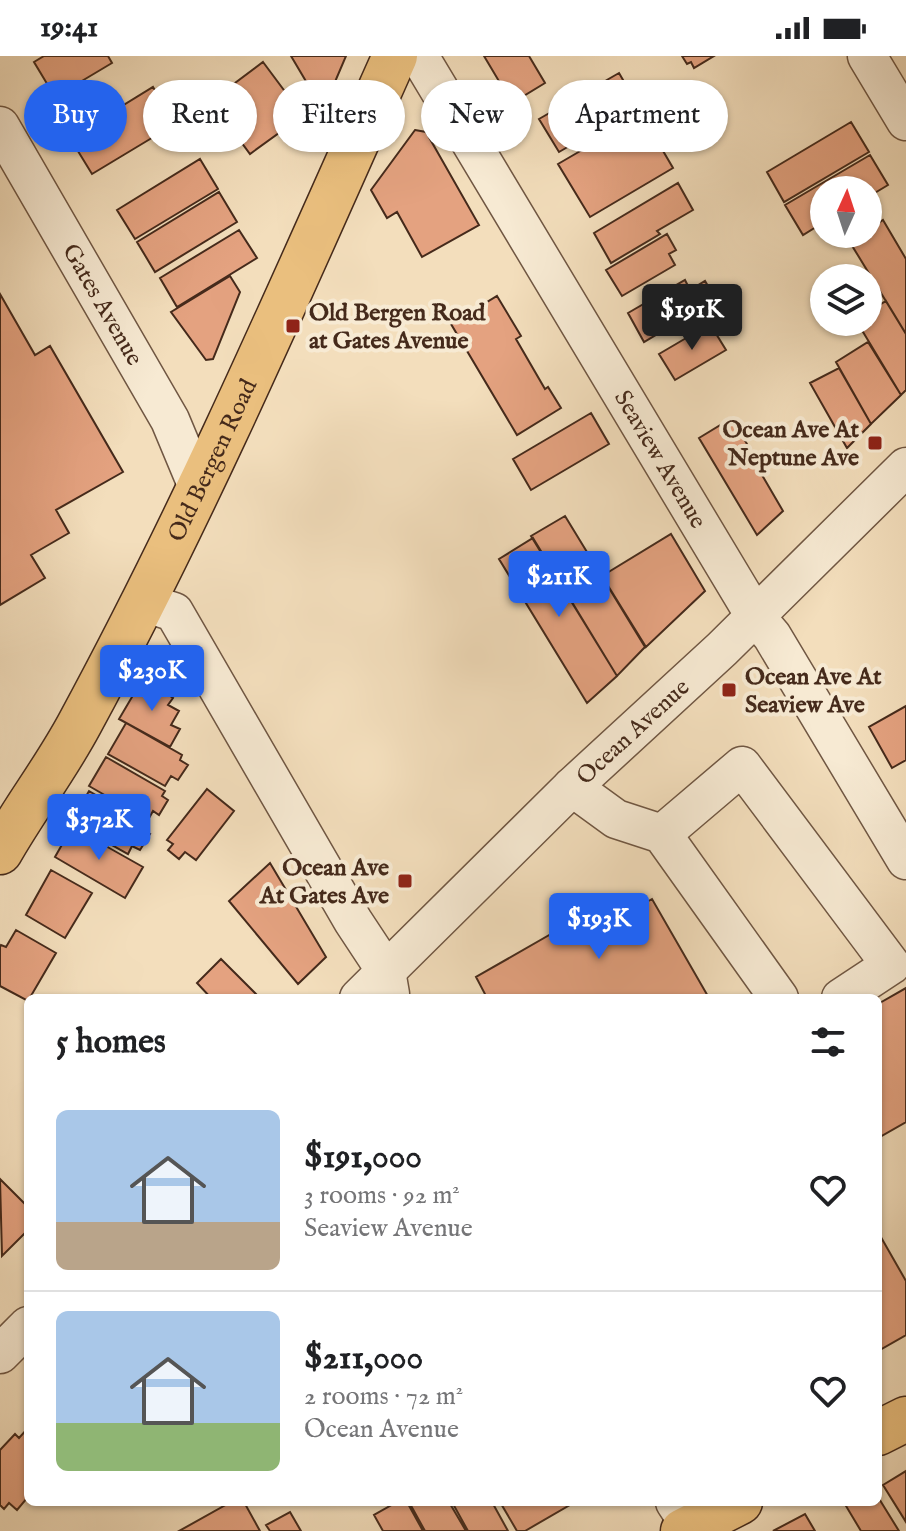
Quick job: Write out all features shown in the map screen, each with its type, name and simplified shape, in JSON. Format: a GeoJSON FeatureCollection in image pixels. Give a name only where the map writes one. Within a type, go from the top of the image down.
{"type":"FeatureCollection","features":[{"type":"Feature","properties":{"kind":"main road","name":"Old Bergen Road"},"geometry":{"type":"LineString","coordinates":[[1,847],[79,726],[143,602],[395,56]]}},
{"type":"Feature","properties":{"kind":"main road"},"geometry":{"type":"LineString","coordinates":[[882,1431],[906,1419]]}},
{"type":"Feature","properties":{"kind":"main road"},"geometry":{"type":"LineString","coordinates":[[686,1523],[730,1506]]}},
{"type":"Feature","properties":{"kind":"street","name":"Seaview Avenue"},"geometry":{"type":"LineString","coordinates":[[419,56],[755,616],[777,644],[906,860]]}},
{"type":"Feature","properties":{"kind":"street"},"geometry":{"type":"LineString","coordinates":[[867,56],[906,121]]}},
{"type":"Feature","properties":{"kind":"street","name":"Gates Avenue"},"geometry":{"type":"LineString","coordinates":[[0,126],[170,420],[198,487]]}},
{"type":"Feature","properties":{"kind":"street","name":"Ocean Avenue"},"geometry":{"type":"LineString","coordinates":[[367,994],[388,984],[572,787],[755,616],[906,467]]}},
{"type":"Feature","properties":{"kind":"street"},"geometry":{"type":"LineString","coordinates":[[143,602],[174,612],[388,984]]}},
{"type":"Feature","properties":{"kind":"street"},"geometry":{"type":"LineString","coordinates":[[662,834],[742,766],[891,965],[847,994]]}},
{"type":"Feature","properties":{"kind":"street"},"geometry":{"type":"LineString","coordinates":[[572,787],[616,819],[662,834],[776,994]]}},
{"type":"Feature","properties":{"kind":"street"},"geometry":{"type":"LineString","coordinates":[[0,1354],[24,1330]]}},
{"type":"Feature","properties":{"kind":"building"},"geometry":{"type":"Polygon","coordinates":[[[44,56],[108,56],[112,63],[84,80],[45,80],[34,62],[44,56]]]}},
{"type":"Feature","properties":{"kind":"building"},"geometry":{"type":"Polygon","coordinates":[[[291,56],[346,56],[336,80],[305,80],[291,56]]]}},
{"type":"Feature","properties":{"kind":"building"},"geometry":{"type":"Polygon","coordinates":[[[484,56],[529,56],[545,83],[532,91],[532,80],[498,80],[484,56]]]}},
{"type":"Feature","properties":{"kind":"building"},"geometry":{"type":"Polygon","coordinates":[[[682,56],[714,56],[694,68],[682,56]]]}},
{"type":"Feature","properties":{"kind":"building"},"geometry":{"type":"Polygon","coordinates":[[[263,62],[276,80],[273,80],[273,137],[257,149],[257,80],[239,80],[263,62]]]}},
{"type":"Feature","properties":{"kind":"building"},"geometry":{"type":"Polygon","coordinates":[[[619,73],[623,80],[607,80],[619,73]]]}},
{"type":"Feature","properties":{"kind":"building"},"geometry":{"type":"Polygon","coordinates":[[[143,93],[143,143],[92,174],[79,152],[127,152],[127,103],[143,93]]]}},
{"type":"Feature","properties":{"kind":"building"},"geometry":{"type":"Polygon","coordinates":[[[548,114],[548,134],[539,119],[548,114]]]}},
{"type":"Feature","properties":{"kind":"building"},"geometry":{"type":"Polygon","coordinates":[[[851,122],[869,152],[828,176],[810,176],[810,187],[784,202],[767,172],[851,122]]]}},
{"type":"Feature","properties":{"kind":"building"},"geometry":{"type":"Polygon","coordinates":[[[415,130],[421,131],[421,152],[437,152],[479,225],[422,257],[397,212],[387,218],[371,190],[399,152],[405,152],[405,144],[415,130]]]}},
{"type":"Feature","properties":{"kind":"building"},"geometry":{"type":"Polygon","coordinates":[[[579,152],[664,152],[673,168],[590,217],[558,164],[579,152]]]}},
{"type":"Feature","properties":{"kind":"building"},"geometry":{"type":"Polygon","coordinates":[[[870,155],[888,185],[882,189],[882,176],[834,176],[870,155]]]}},
{"type":"Feature","properties":{"kind":"building"},"geometry":{"type":"Polygon","coordinates":[[[200,159],[218,189],[135,239],[117,210],[200,159]]]}},
{"type":"Feature","properties":{"kind":"building"},"geometry":{"type":"Polygon","coordinates":[[[678,183],[693,210],[611,263],[594,233],[678,183]]]}},
{"type":"Feature","properties":{"kind":"building"},"geometry":{"type":"Polygon","coordinates":[[[810,190],[810,231],[803,235],[785,205],[810,190]]]}},
{"type":"Feature","properties":{"kind":"building"},"geometry":{"type":"Polygon","coordinates":[[[219,192],[237,222],[155,272],[137,242],[219,192]]]}},
{"type":"Feature","properties":{"kind":"building"},"geometry":{"type":"Polygon","coordinates":[[[882,221],[906,259],[906,334],[882,295],[882,264],[863,264],[853,248],[882,248],[882,221]]]}},
{"type":"Feature","properties":{"kind":"building"},"geometry":{"type":"Polygon","coordinates":[[[239,230],[257,258],[177,307],[160,278],[239,230]]]}},
{"type":"Feature","properties":{"kind":"building"},"geometry":{"type":"Polygon","coordinates":[[[667,234],[676,250],[669,254],[675,265],[622,296],[606,270],[667,234]]]}},
{"type":"Feature","properties":{"kind":"building"},"geometry":{"type":"Polygon","coordinates":[[[230,276],[240,292],[213,359],[206,360],[171,312],[230,276]]]}},
{"type":"Feature","properties":{"kind":"building"},"geometry":{"type":"Polygon","coordinates":[[[685,280],[690,290],[705,281],[712,293],[697,302],[701,308],[644,342],[628,313],[685,280]]]}},
{"type":"Feature","properties":{"kind":"building"},"geometry":{"type":"Polygon","coordinates":[[[0,294],[35,355],[50,346],[123,472],[56,510],[69,533],[31,555],[45,578],[0,605],[0,294]]]}},
{"type":"Feature","properties":{"kind":"building"},"geometry":{"type":"Polygon","coordinates":[[[497,296],[521,336],[516,339],[545,389],[548,387],[561,408],[517,435],[451,324],[497,296]]]}},
{"type":"Feature","properties":{"kind":"building"},"geometry":{"type":"Polygon","coordinates":[[[886,301],[906,334],[906,390],[901,395],[865,336],[882,336],[882,303],[886,301]]]}},
{"type":"Feature","properties":{"kind":"building"},"geometry":{"type":"Polygon","coordinates":[[[710,324],[726,350],[675,380],[659,354],[710,324]]]}},
{"type":"Feature","properties":{"kind":"building"},"geometry":{"type":"Polygon","coordinates":[[[868,342],[901,395],[871,424],[836,362],[868,342]]]}},
{"type":"Feature","properties":{"kind":"building"},"geometry":{"type":"Polygon","coordinates":[[[839,368],[871,424],[847,448],[810,383],[839,368]]]}},
{"type":"Feature","properties":{"kind":"building"},"geometry":{"type":"Polygon","coordinates":[[[591,413],[609,444],[531,490],[513,459],[591,413]]]}},
{"type":"Feature","properties":{"kind":"building"},"geometry":{"type":"Polygon","coordinates":[[[732,418],[783,511],[757,535],[699,438],[732,418]]]}},
{"type":"Feature","properties":{"kind":"building"},"geometry":{"type":"Polygon","coordinates":[[[565,516],[645,647],[617,676],[531,536],[565,516]]]}},
{"type":"Feature","properties":{"kind":"building"},"geometry":{"type":"Polygon","coordinates":[[[671,534],[705,591],[646,647],[602,576],[671,534]]]}},
{"type":"Feature","properties":{"kind":"building"},"geometry":{"type":"Polygon","coordinates":[[[533,538],[617,676],[587,703],[499,559],[533,538]]]}},
{"type":"Feature","properties":{"kind":"building"},"geometry":{"type":"Polygon","coordinates":[[[142,680],[167,691],[173,698],[168,705],[179,711],[171,725],[180,729],[170,747],[119,719],[142,680]]]}},
{"type":"Feature","properties":{"kind":"building"},"geometry":{"type":"Polygon","coordinates":[[[906,706],[906,760],[892,768],[869,727],[906,706]]]}},
{"type":"Feature","properties":{"kind":"building"},"geometry":{"type":"Polygon","coordinates":[[[126,723],[182,755],[180,760],[188,765],[178,780],[171,776],[165,786],[108,754],[126,723]]]}},
{"type":"Feature","properties":{"kind":"building"},"geometry":{"type":"Polygon","coordinates":[[[106,757],[165,791],[162,796],[168,800],[159,815],[153,811],[148,820],[89,786],[106,757]]]}},
{"type":"Feature","properties":{"kind":"building"},"geometry":{"type":"Polygon","coordinates":[[[207,789],[234,811],[196,860],[185,852],[179,859],[168,850],[173,844],[167,840],[207,789]]]}},
{"type":"Feature","properties":{"kind":"building"},"geometry":{"type":"Polygon","coordinates":[[[89,791],[145,824],[142,830],[150,834],[140,850],[132,846],[128,854],[71,822],[89,791]]]}},
{"type":"Feature","properties":{"kind":"building"},"geometry":{"type":"Polygon","coordinates":[[[72,827],[143,867],[125,898],[55,857],[72,827]]]}},
{"type":"Feature","properties":{"kind":"building"},"geometry":{"type":"Polygon","coordinates":[[[270,863],[326,957],[298,984],[229,901],[270,863]]]}},
{"type":"Feature","properties":{"kind":"building"},"geometry":{"type":"Polygon","coordinates":[[[51,870],[92,893],[65,938],[26,915],[51,870]]]}},
{"type":"Feature","properties":{"kind":"building"},"geometry":{"type":"Polygon","coordinates":[[[612,899],[622,916],[652,899],[707,994],[485,994],[476,977],[612,899]]]}},
{"type":"Feature","properties":{"kind":"building"},"geometry":{"type":"Polygon","coordinates":[[[16,930],[56,953],[32,994],[24,994],[24,999],[0,986],[0,947],[6,947],[16,930]]]}},
{"type":"Feature","properties":{"kind":"building"},"geometry":{"type":"Polygon","coordinates":[[[221,959],[256,994],[207,994],[197,983],[221,959]]]}},
{"type":"Feature","properties":{"kind":"building"},"geometry":{"type":"Polygon","coordinates":[[[906,988],[906,1122],[882,1136],[882,1002],[906,988]]]}},
{"type":"Feature","properties":{"kind":"building"},"geometry":{"type":"Polygon","coordinates":[[[0,1179],[24,1203],[24,1234],[2,1256],[0,1179]]]}},
{"type":"Feature","properties":{"kind":"building"},"geometry":{"type":"Polygon","coordinates":[[[882,1239],[906,1281],[906,1335],[882,1349],[882,1239]]]}},
{"type":"Feature","properties":{"kind":"building"},"geometry":{"type":"Polygon","coordinates":[[[24,1432],[24,1502],[17,1510],[9,1503],[4,1509],[0,1505],[0,1450],[15,1434],[19,1438],[24,1432]]]}},
{"type":"Feature","properties":{"kind":"building"},"geometry":{"type":"Polygon","coordinates":[[[906,1471],[906,1522],[883,1485],[906,1471]]]}},
{"type":"Feature","properties":{"kind":"building"},"geometry":{"type":"Polygon","coordinates":[[[882,1503],[899,1531],[861,1531],[846,1506],[882,1506],[882,1503]]]}},
{"type":"Feature","properties":{"kind":"building"},"geometry":{"type":"Polygon","coordinates":[[[224,1506],[246,1506],[260,1531],[179,1531],[224,1506]]]}},
{"type":"Feature","properties":{"kind":"building"},"geometry":{"type":"Polygon","coordinates":[[[390,1506],[409,1506],[423,1531],[383,1531],[374,1515],[390,1506]]]}},
{"type":"Feature","properties":{"kind":"building"},"geometry":{"type":"Polygon","coordinates":[[[411,1506],[451,1506],[466,1531],[425,1531],[411,1506]]]}},
{"type":"Feature","properties":{"kind":"building"},"geometry":{"type":"Polygon","coordinates":[[[454,1506],[494,1506],[508,1531],[468,1531],[454,1506]]]}},
{"type":"Feature","properties":{"kind":"building"},"geometry":{"type":"Polygon","coordinates":[[[502,1506],[568,1506],[525,1531],[517,1531],[502,1506]]]}},
{"type":"Feature","properties":{"kind":"building"},"geometry":{"type":"Polygon","coordinates":[[[290,1512],[301,1531],[270,1531],[266,1525],[290,1512]]]}},
{"type":"Feature","properties":{"kind":"building"},"geometry":{"type":"Polygon","coordinates":[[[805,1514],[815,1531],[773,1531],[805,1514]]]}},
{"type":"Feature","properties":{"kind":"place","name":"Old Bergen Road at Gates Avenue"},"geometry":{"type":"Point","coordinates":[293,326]}},
{"type":"Feature","properties":{"kind":"place","name":"Ocean Ave At Neptune Ave"},"geometry":{"type":"Point","coordinates":[875,443]}},
{"type":"Feature","properties":{"kind":"place","name":"Ocean Ave At Seaview Ave"},"geometry":{"type":"Point","coordinates":[729,690]}},
{"type":"Feature","properties":{"kind":"place","name":"Ocean Ave At Gates Ave"},"geometry":{"type":"Point","coordinates":[405,881]}}]}
